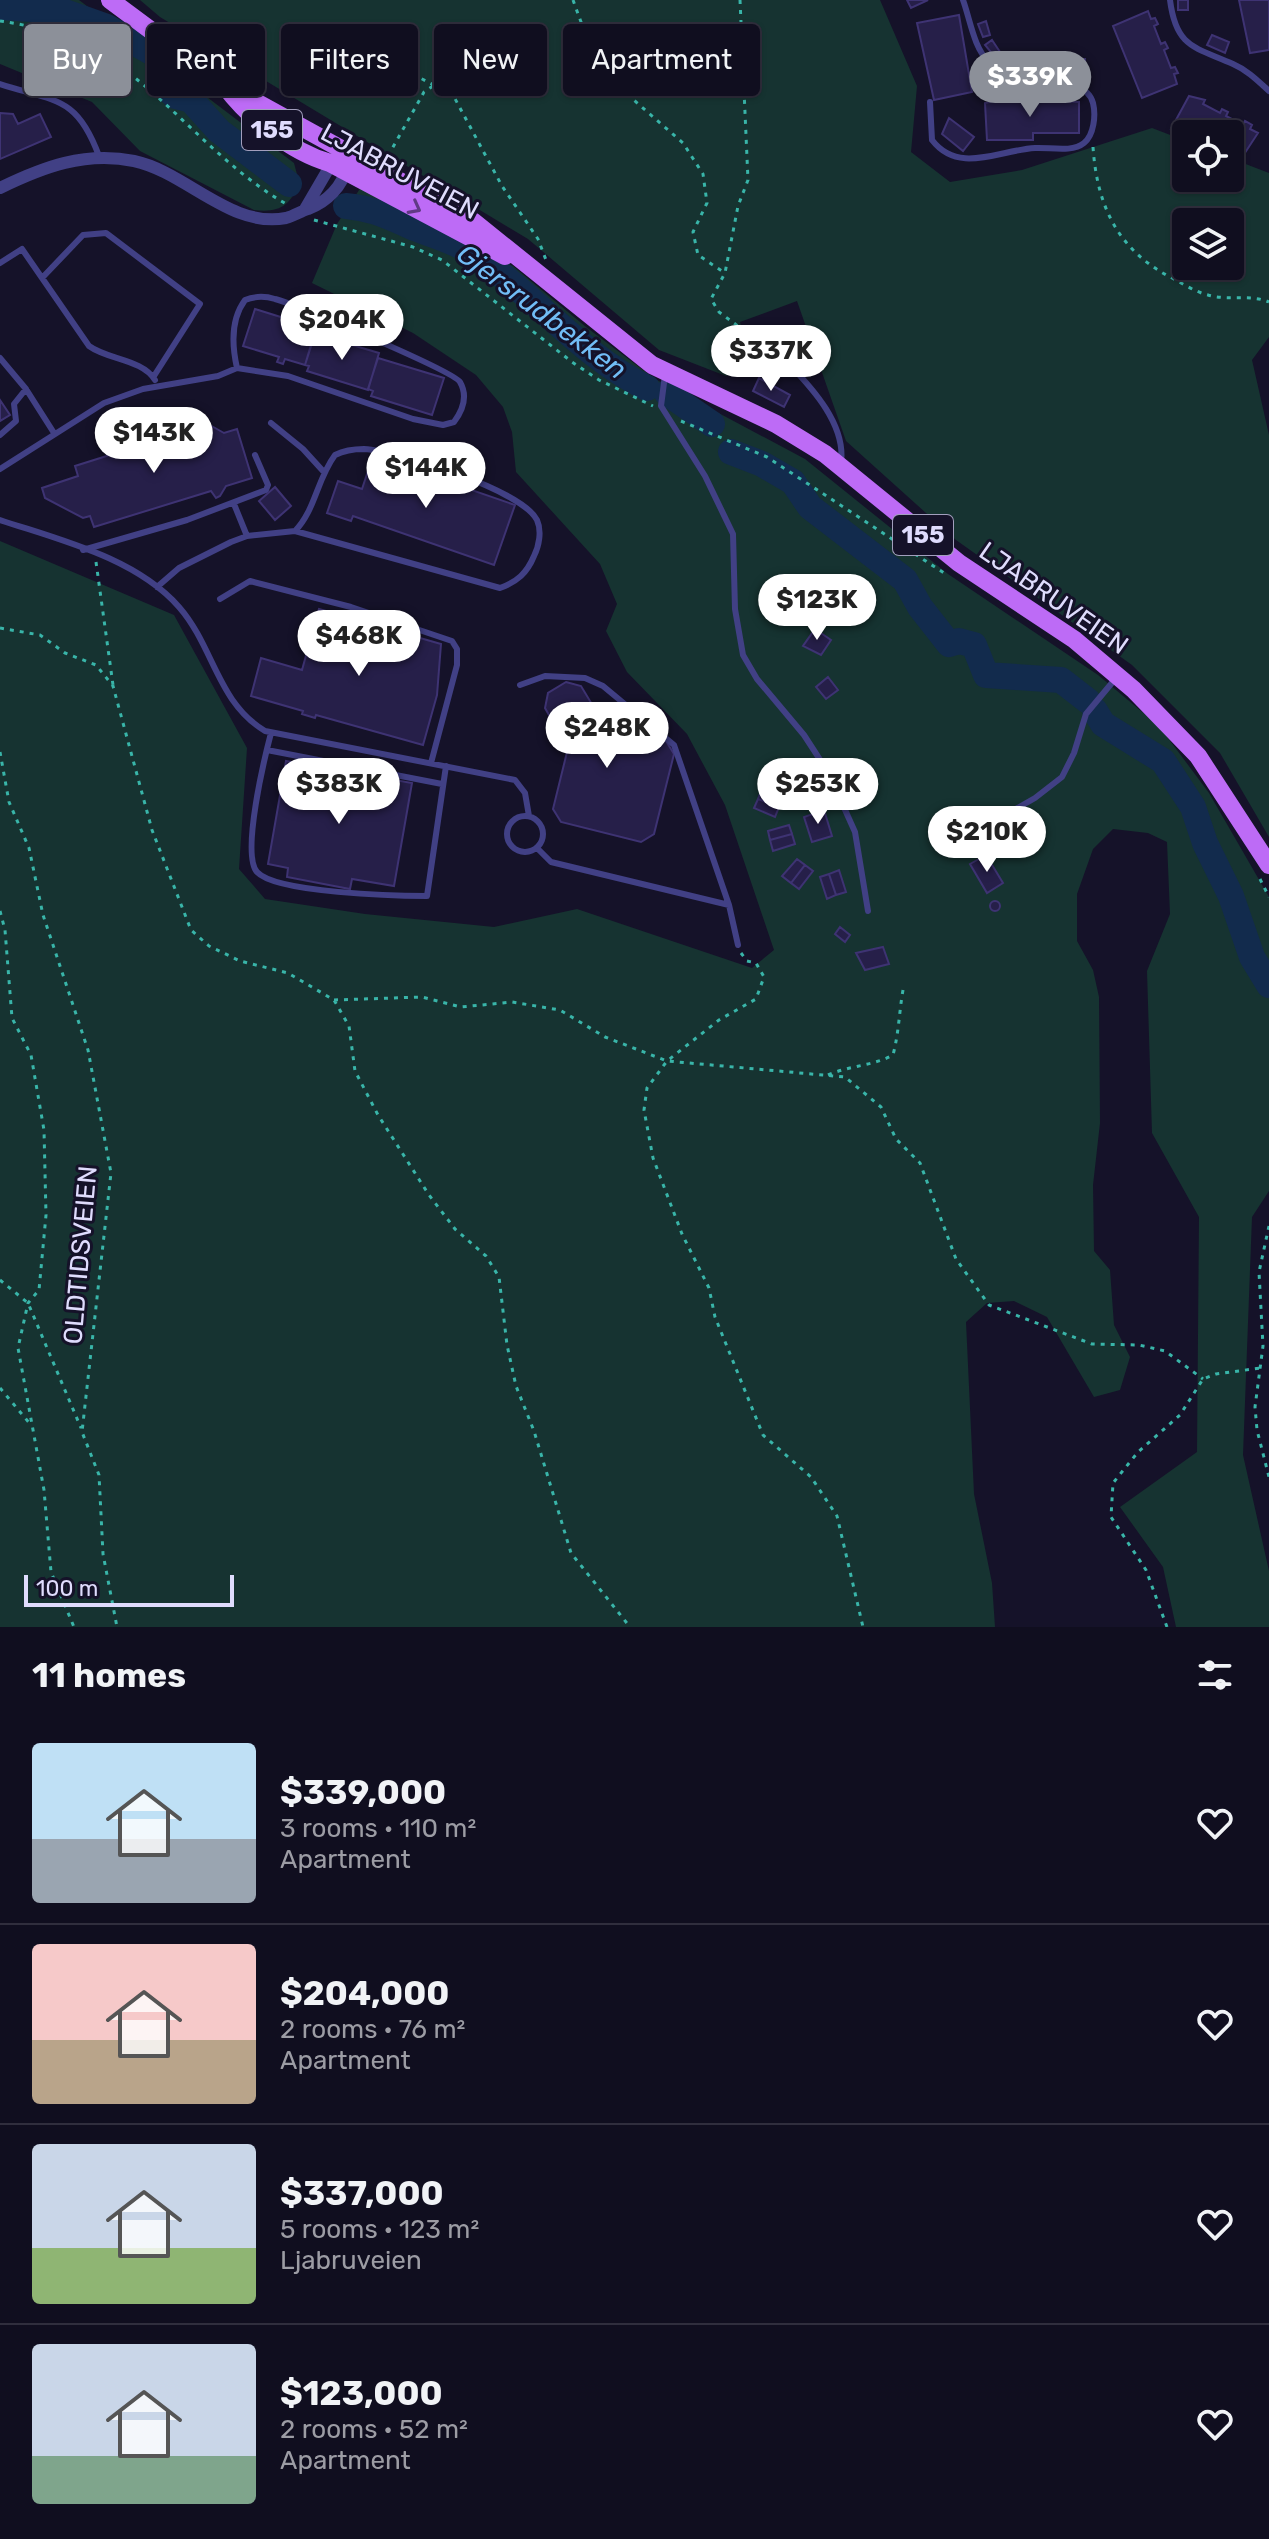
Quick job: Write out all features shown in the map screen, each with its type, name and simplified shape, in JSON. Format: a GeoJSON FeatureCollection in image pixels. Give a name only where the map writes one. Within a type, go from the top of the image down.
{"type":"FeatureCollection","features":[{"type":"Feature","properties":{"kind":"main road","name":"LJABRUVEIEN"},"geometry":{"type":"LineString","coordinates":[[110,0],[147,28]]}},
{"type":"Feature","properties":{"kind":"main road","name":"LJABRUVEIEN"},"geometry":{"type":"LineString","coordinates":[[232,96],[242,109],[315,159],[338,168],[523,265]]}},
{"type":"Feature","properties":{"kind":"main road","name":"LJABRUVEIEN"},"geometry":{"type":"LineString","coordinates":[[245,96],[474,222],[618,341],[666,372],[776,424],[841,466],[959,563],[1075,640],[1119,676],[1198,756],[1262,868]]}},
{"type":"Feature","properties":{"kind":"street"},"geometry":{"type":"LineString","coordinates":[[305,209],[348,152]]}},
{"type":"Feature","properties":{"kind":"street"},"geometry":{"type":"LineString","coordinates":[[0,188],[47,166],[100,158],[133,161],[172,174],[251,217],[286,218],[320,205],[345,178],[338,168]]}},
{"type":"Feature","properties":{"kind":"lane"},"geometry":{"type":"LineString","coordinates":[[930,102],[932,140],[947,155],[960,158],[978,159],[1034,148],[1072,148],[1084,143],[1091,131],[1094,108],[1090,95],[1078,85],[1009,74],[987,61],[963,0]]}},
{"type":"Feature","properties":{"kind":"lane"},"geometry":{"type":"LineString","coordinates":[[1170,0],[1176,27],[1201,54],[1234,64],[1269,91]]}},
{"type":"Feature","properties":{"kind":"lane"},"geometry":{"type":"LineString","coordinates":[[0,84],[73,109],[86,124],[100,158]]}},
{"type":"Feature","properties":{"kind":"lane"},"geometry":{"type":"LineString","coordinates":[[42,278],[83,235],[106,233],[200,304],[154,376]]}},
{"type":"Feature","properties":{"kind":"lane"},"geometry":{"type":"LineString","coordinates":[[0,263],[22,249],[89,346],[102,355],[142,367],[154,376],[156,387]]}},
{"type":"Feature","properties":{"kind":"lane"},"geometry":{"type":"LineString","coordinates":[[0,469],[104,403],[156,387],[218,376],[237,368],[288,376],[413,419],[443,425],[454,422],[464,405],[464,393],[453,374],[387,347],[333,318],[265,297],[245,300],[239,309],[233,346],[237,368]]}},
{"type":"Feature","properties":{"kind":"lane"},"geometry":{"type":"LineString","coordinates":[[0,358],[26,389],[54,433]]}},
{"type":"Feature","properties":{"kind":"lane"},"geometry":{"type":"LineString","coordinates":[[789,364],[820,400],[841,439],[841,466]]}},
{"type":"Feature","properties":{"kind":"lane"},"geometry":{"type":"LineString","coordinates":[[666,372],[659,399],[705,476],[733,534],[735,609],[743,655],[757,679],[804,735],[828,772],[855,832],[868,911]]}},
{"type":"Feature","properties":{"kind":"lane"},"geometry":{"type":"LineString","coordinates":[[0,435],[16,421],[14,404],[26,389]]}},
{"type":"Feature","properties":{"kind":"lane"},"geometry":{"type":"LineString","coordinates":[[271,423],[303,449],[323,471]]}},
{"type":"Feature","properties":{"kind":"lane"},"geometry":{"type":"LineString","coordinates":[[157,587],[179,568],[247,536],[295,531],[500,588],[521,577],[536,553],[540,533],[538,521],[529,509],[464,478],[407,459],[362,449],[335,455],[323,471],[305,521],[295,531]]}},
{"type":"Feature","properties":{"kind":"lane"},"geometry":{"type":"LineString","coordinates":[[83,550],[234,504],[267,487],[255,455]]}},
{"type":"Feature","properties":{"kind":"lane"},"geometry":{"type":"LineString","coordinates":[[234,504],[247,536]]}},
{"type":"Feature","properties":{"kind":"lane"},"geometry":{"type":"LineString","coordinates":[[0,520],[95,554],[157,587],[179,607],[194,628],[233,705],[252,723],[271,733],[515,780],[525,793],[529,816]]}},
{"type":"Feature","properties":{"kind":"lane"},"geometry":{"type":"LineString","coordinates":[[220,599],[250,581],[351,607],[452,641],[457,649],[457,665],[431,763]]}},
{"type":"Feature","properties":{"kind":"lane"},"geometry":{"type":"LineString","coordinates":[[520,685],[545,676],[585,678],[603,686],[668,738],[680,757],[729,905],[738,945]]}},
{"type":"Feature","properties":{"kind":"lane"},"geometry":{"type":"LineString","coordinates":[[986,826],[1035,798],[1062,777],[1074,753],[1086,714],[1119,676]]}},
{"type":"Feature","properties":{"kind":"lane"},"geometry":{"type":"LineString","coordinates":[[271,733],[254,816],[254,866],[259,874],[285,883],[352,893],[427,896],[431,850],[443,797],[446,766]]}},
{"type":"Feature","properties":{"kind":"lane"},"geometry":{"type":"LineString","coordinates":[[267,750],[442,784]]}},
{"type":"Feature","properties":{"kind":"lane"},"geometry":{"type":"LineString","coordinates":[[529,816],[540,822],[543,831],[537,848],[517,851],[507,836],[513,819],[529,816]]}},
{"type":"Feature","properties":{"kind":"lane"},"geometry":{"type":"LineString","coordinates":[[537,848],[551,862],[729,905]]}},
{"type":"Feature","properties":{"kind":"path"},"geometry":{"type":"LineString","coordinates":[[573,0],[585,33],[608,63],[620,88],[683,143],[703,174],[707,203],[693,232],[698,255],[725,273]]}},
{"type":"Feature","properties":{"kind":"path"},"geometry":{"type":"LineString","coordinates":[[740,0],[748,180],[738,206],[725,273],[711,299],[719,312],[789,364]]}},
{"type":"Feature","properties":{"kind":"path"},"geometry":{"type":"LineString","coordinates":[[0,21],[56,34],[100,53],[246,177],[288,205]]}},
{"type":"Feature","properties":{"kind":"path"},"geometry":{"type":"LineString","coordinates":[[378,167],[389,154],[424,92],[434,85]]}},
{"type":"Feature","properties":{"kind":"path"},"geometry":{"type":"LineString","coordinates":[[454,96],[502,186],[545,253],[543,279]]}},
{"type":"Feature","properties":{"kind":"path"},"geometry":{"type":"LineString","coordinates":[[1091,131],[1099,194],[1113,227],[1128,249],[1157,270],[1198,292],[1269,302]]}},
{"type":"Feature","properties":{"kind":"path"},"geometry":{"type":"LineString","coordinates":[[314,220],[429,253],[455,269],[590,374],[778,463],[949,577]]}},
{"type":"Feature","properties":{"kind":"path"},"geometry":{"type":"LineString","coordinates":[[95,554],[113,686],[152,830],[191,930],[209,946],[230,956],[288,973],[334,1000],[349,1026],[355,1071],[378,1115],[429,1195],[455,1229],[486,1256],[499,1277],[507,1345],[516,1386],[534,1431],[571,1553],[630,1627]]}},
{"type":"Feature","properties":{"kind":"path"},"geometry":{"type":"LineString","coordinates":[[0,628],[40,635],[65,653],[96,665],[113,686]]}},
{"type":"Feature","properties":{"kind":"path","name":"OLDTIDSVEIEN"},"geometry":{"type":"LineString","coordinates":[[0,752],[9,802],[29,848],[43,915],[88,1050],[111,1173],[82,1432],[99,1475],[103,1554],[117,1627]]}},
{"type":"Feature","properties":{"kind":"path"},"geometry":{"type":"LineString","coordinates":[[1262,868],[1269,897]]}},
{"type":"Feature","properties":{"kind":"path"},"geometry":{"type":"LineString","coordinates":[[0,911],[5,930],[12,1018],[31,1055],[44,1130],[46,1215],[39,1290],[28,1303],[18,1348],[44,1490],[51,1572],[74,1627]]}},
{"type":"Feature","properties":{"kind":"path"},"geometry":{"type":"LineString","coordinates":[[738,945],[741,955],[756,963],[764,977],[760,993],[667,1061],[647,1088],[644,1110],[653,1158],[682,1234],[709,1288],[715,1317],[763,1435],[811,1477],[837,1516],[863,1627]]}},
{"type":"Feature","properties":{"kind":"path"},"geometry":{"type":"LineString","coordinates":[[828,1075],[849,1065],[879,1062],[893,1055],[902,1022],[899,1011],[903,990]]}},
{"type":"Feature","properties":{"kind":"path"},"geometry":{"type":"LineString","coordinates":[[334,1000],[422,997],[461,1007],[512,1002],[560,1010],[640,1054],[667,1061],[845,1077],[881,1107],[896,1139],[920,1163],[956,1259],[989,1305],[1092,1344],[1139,1345],[1165,1351],[1203,1379]]}},
{"type":"Feature","properties":{"kind":"path"},"geometry":{"type":"LineString","coordinates":[[1269,1226],[1259,1272],[1261,1368],[1256,1420],[1269,1477]]}},
{"type":"Feature","properties":{"kind":"path"},"geometry":{"type":"LineString","coordinates":[[0,1280],[28,1303],[82,1432]]}},
{"type":"Feature","properties":{"kind":"path"},"geometry":{"type":"LineString","coordinates":[[1167,1627],[1146,1570],[1111,1517],[1110,1497],[1122,1469],[1175,1420],[1203,1379],[1216,1374],[1261,1368]]}},
{"type":"Feature","properties":{"kind":"path"},"geometry":{"type":"LineString","coordinates":[[0,1388],[32,1426]]}},
{"type":"Feature","properties":{"kind":"green space"},"geometry":{"type":"Polygon","coordinates":[[[0,0],[79,0],[111,24],[24,24],[24,74],[0,64],[0,0]]]}},
{"type":"Feature","properties":{"kind":"green space"},"geometry":{"type":"Polygon","coordinates":[[[140,0],[880,0],[917,86],[911,152],[950,182],[1022,170],[1152,128],[1172,136],[1172,192],[1244,192],[1244,163],[1269,173],[1269,337],[1252,360],[1269,435],[1269,837],[1220,753],[1132,665],[956,540],[846,441],[797,301],[740,322],[752,364],[726,376],[659,350],[528,239],[291,96],[418,96],[418,24],[281,24],[281,90],[265,80],[265,24],[172,24],[140,0]]]}},
{"type":"Feature","properties":{"kind":"green space"},"geometry":{"type":"Polygon","coordinates":[[[131,39],[147,52],[147,96],[206,96],[294,163],[299,182],[292,197],[283,206],[254,210],[140,151],[92,102],[77,96],[131,96],[131,39]]]}},
{"type":"Feature","properties":{"kind":"green space"},"geometry":{"type":"Polygon","coordinates":[[[361,187],[513,266],[655,379],[805,459],[948,574],[1098,675],[1159,726],[1209,793],[1269,897],[1269,1191],[1252,1217],[1243,1455],[1269,1571],[1269,1627],[1176,1627],[1163,1567],[1120,1507],[1197,1452],[1199,1217],[1152,1133],[1147,971],[1170,914],[1167,842],[1148,833],[1113,829],[1093,849],[1077,894],[1077,941],[1093,970],[1099,997],[1100,1123],[1093,1185],[1094,1251],[1110,1270],[1114,1325],[1130,1357],[1120,1390],[1094,1397],[1047,1317],[1014,1301],[987,1303],[966,1322],[974,1494],[992,1583],[995,1627],[0,1627],[0,541],[174,615],[247,748],[239,869],[265,899],[365,914],[494,927],[577,909],[752,968],[774,950],[725,805],[687,734],[627,672],[606,631],[617,604],[600,564],[516,472],[512,432],[503,407],[476,375],[413,333],[312,283],[337,224],[361,187]]]}},
{"type":"Feature","properties":{"kind":"building"},"geometry":{"type":"Polygon","coordinates":[[[907,0],[928,0],[911,8],[907,0]]]}},
{"type":"Feature","properties":{"kind":"building"},"geometry":{"type":"Polygon","coordinates":[[[1178,0],[1188,0],[1188,10],[1178,10],[1178,0]]]}},
{"type":"Feature","properties":{"kind":"building"},"geometry":{"type":"Polygon","coordinates":[[[1239,0],[1269,0],[1269,50],[1250,53],[1239,0]]]}},
{"type":"Feature","properties":{"kind":"building"},"geometry":{"type":"Polygon","coordinates":[[[1148,11],[1151,19],[1155,18],[1158,24],[1154,26],[1161,44],[1165,42],[1168,48],[1164,50],[1171,68],[1175,67],[1178,73],[1174,74],[1177,84],[1142,98],[1113,26],[1148,11]]]}},
{"type":"Feature","properties":{"kind":"building"},"geometry":{"type":"Polygon","coordinates":[[[959,15],[972,92],[934,100],[917,23],[959,15]]]}},
{"type":"Feature","properties":{"kind":"building"},"geometry":{"type":"Polygon","coordinates":[[[986,21],[990,35],[983,37],[978,24],[986,21]]]}},
{"type":"Feature","properties":{"kind":"building"},"geometry":{"type":"Polygon","coordinates":[[[1212,35],[1229,42],[1225,53],[1207,45],[1212,35]]]}},
{"type":"Feature","properties":{"kind":"building"},"geometry":{"type":"Polygon","coordinates":[[[992,40],[1000,52],[994,56],[985,45],[992,40]]]}},
{"type":"Feature","properties":{"kind":"building"},"geometry":{"type":"Polygon","coordinates":[[[1054,59],[1085,59],[1085,73],[1054,73],[1054,59]]]}},
{"type":"Feature","properties":{"kind":"building"},"geometry":{"type":"Polygon","coordinates":[[[1189,96],[1205,100],[1203,104],[1220,113],[1222,109],[1228,112],[1226,116],[1234,120],[1176,120],[1189,96]]]}},
{"type":"Feature","properties":{"kind":"building"},"geometry":{"type":"Polygon","coordinates":[[[1003,99],[1079,102],[1079,133],[1033,133],[1033,140],[987,140],[985,103],[1003,99]]]}},
{"type":"Feature","properties":{"kind":"building"},"geometry":{"type":"Polygon","coordinates":[[[0,113],[13,114],[18,124],[40,114],[51,137],[0,159],[0,113]]]}},
{"type":"Feature","properties":{"kind":"building"},"geometry":{"type":"Polygon","coordinates":[[[949,118],[974,137],[963,151],[942,134],[949,118]]]}},
{"type":"Feature","properties":{"kind":"building"},"geometry":{"type":"Polygon","coordinates":[[[1245,121],[1252,125],[1250,129],[1258,133],[1244,154],[1245,121]]]}},
{"type":"Feature","properties":{"kind":"building"},"geometry":{"type":"Polygon","coordinates":[[[255,309],[316,328],[305,365],[285,359],[283,364],[277,362],[279,357],[243,346],[255,309]]]}},
{"type":"Feature","properties":{"kind":"building"},"geometry":{"type":"Polygon","coordinates":[[[315,334],[379,353],[368,390],[307,371],[309,366],[305,365],[315,334]]]}},
{"type":"Feature","properties":{"kind":"building"},"geometry":{"type":"Polygon","coordinates":[[[378,358],[444,378],[432,415],[371,396],[373,391],[368,389],[378,358]]]}},
{"type":"Feature","properties":{"kind":"building"},"geometry":{"type":"Polygon","coordinates":[[[759,378],[790,395],[784,407],[753,391],[759,378]]]}},
{"type":"Feature","properties":{"kind":"building"},"geometry":{"type":"Polygon","coordinates":[[[0,400],[10,415],[0,421],[0,400]]]}},
{"type":"Feature","properties":{"kind":"building"},"geometry":{"type":"Polygon","coordinates":[[[208,424],[224,433],[237,429],[252,478],[226,486],[216,498],[211,491],[94,527],[90,516],[83,518],[45,498],[42,488],[78,476],[75,466],[208,424]]]}},
{"type":"Feature","properties":{"kind":"building"},"geometry":{"type":"Polygon","coordinates":[[[373,456],[515,505],[494,565],[353,516],[351,521],[327,513],[338,481],[362,489],[373,456]]]}},
{"type":"Feature","properties":{"kind":"building"},"geometry":{"type":"Polygon","coordinates":[[[275,487],[291,506],[275,520],[259,501],[275,487]]]}},
{"type":"Feature","properties":{"kind":"building"},"geometry":{"type":"Polygon","coordinates":[[[319,609],[441,644],[437,695],[423,745],[316,715],[315,718],[302,714],[303,711],[251,696],[261,658],[302,670],[319,609]]]}},
{"type":"Feature","properties":{"kind":"building"},"geometry":{"type":"Polygon","coordinates":[[[815,629],[831,640],[821,655],[803,646],[815,629]]]}},
{"type":"Feature","properties":{"kind":"building"},"geometry":{"type":"Polygon","coordinates":[[[828,677],[838,690],[826,699],[816,687],[828,677]]]}},
{"type":"Feature","properties":{"kind":"building"},"geometry":{"type":"Polygon","coordinates":[[[566,682],[581,686],[605,726],[666,741],[674,754],[654,834],[641,842],[561,822],[553,809],[568,748],[545,708],[548,693],[566,682]]]}},
{"type":"Feature","properties":{"kind":"building"},"geometry":{"type":"Polygon","coordinates":[[[286,761],[412,783],[394,886],[352,879],[350,889],[287,877],[288,868],[268,864],[286,761]]]}},
{"type":"Feature","properties":{"kind":"building"},"geometry":{"type":"Polygon","coordinates":[[[808,771],[815,794],[804,797],[798,775],[808,771]]]}},
{"type":"Feature","properties":{"kind":"building"},"geometry":{"type":"Polygon","coordinates":[[[798,775],[804,797],[795,800],[788,778],[798,775]]]}},
{"type":"Feature","properties":{"kind":"building"},"geometry":{"type":"Polygon","coordinates":[[[762,789],[783,798],[779,807],[758,799],[762,789]]]}},
{"type":"Feature","properties":{"kind":"building"},"geometry":{"type":"Polygon","coordinates":[[[758,799],[779,807],[775,817],[754,808],[758,799]]]}},
{"type":"Feature","properties":{"kind":"building"},"geometry":{"type":"Polygon","coordinates":[[[824,810],[832,836],[812,842],[804,817],[824,810]]]}},
{"type":"Feature","properties":{"kind":"building"},"geometry":{"type":"Polygon","coordinates":[[[1019,817],[1030,834],[1007,849],[992,834],[1019,817]]]}},
{"type":"Feature","properties":{"kind":"building"},"geometry":{"type":"Polygon","coordinates":[[[789,825],[792,834],[770,840],[768,831],[789,825]]]}},
{"type":"Feature","properties":{"kind":"building"},"geometry":{"type":"Polygon","coordinates":[[[792,834],[795,844],[773,851],[770,840],[792,834]]]}},
{"type":"Feature","properties":{"kind":"building"},"geometry":{"type":"Polygon","coordinates":[[[986,855],[1003,883],[987,893],[970,864],[986,855]]]}},
{"type":"Feature","properties":{"kind":"building"},"geometry":{"type":"Polygon","coordinates":[[[797,859],[805,865],[791,883],[782,876],[797,859]]]}},
{"type":"Feature","properties":{"kind":"building"},"geometry":{"type":"Polygon","coordinates":[[[805,865],[813,871],[799,889],[791,883],[805,865]]]}},
{"type":"Feature","properties":{"kind":"building"},"geometry":{"type":"Polygon","coordinates":[[[839,870],[846,892],[836,895],[829,874],[839,870]]]}},
{"type":"Feature","properties":{"kind":"building"},"geometry":{"type":"Polygon","coordinates":[[[829,874],[836,895],[827,899],[820,877],[829,874]]]}},
{"type":"Feature","properties":{"kind":"building"},"geometry":{"type":"Polygon","coordinates":[[[995,901],[1000,906],[995,911],[990,906],[995,901]]]}},
{"type":"Feature","properties":{"kind":"building"},"geometry":{"type":"Polygon","coordinates":[[[840,927],[850,935],[845,942],[835,934],[840,927]]]}},
{"type":"Feature","properties":{"kind":"building"},"geometry":{"type":"Polygon","coordinates":[[[883,947],[889,964],[865,970],[856,953],[883,947]]]}},
{"type":"Feature","properties":{"kind":"waterway","name":"Gjersrudbekken"},"geometry":{"type":"LineString","coordinates":[[0,7],[62,11],[107,27],[158,56],[159,81],[175,96],[191,100],[219,131],[289,184]]}},
{"type":"Feature","properties":{"kind":"waterway","name":"Gjersrudbekken"},"geometry":{"type":"LineString","coordinates":[[346,206],[379,213],[467,250],[491,266],[599,358],[647,388]]}},
{"type":"Feature","properties":{"kind":"waterway","name":"Gjersrudbekken"},"geometry":{"type":"LineString","coordinates":[[667,393],[712,424]]}},
{"type":"Feature","properties":{"kind":"waterway","name":"Gjersrudbekken"},"geometry":{"type":"LineString","coordinates":[[731,452],[762,464],[793,482],[810,507],[905,580],[920,607],[949,644],[959,641],[974,645],[986,675],[1061,680],[1088,701]]}},
{"type":"Feature","properties":{"kind":"waterway","name":"Gjersrudbekken"},"geometry":{"type":"LineString","coordinates":[[1095,711],[1103,724],[1163,761],[1193,807],[1205,843],[1231,896],[1252,957],[1269,985]]}}]}
